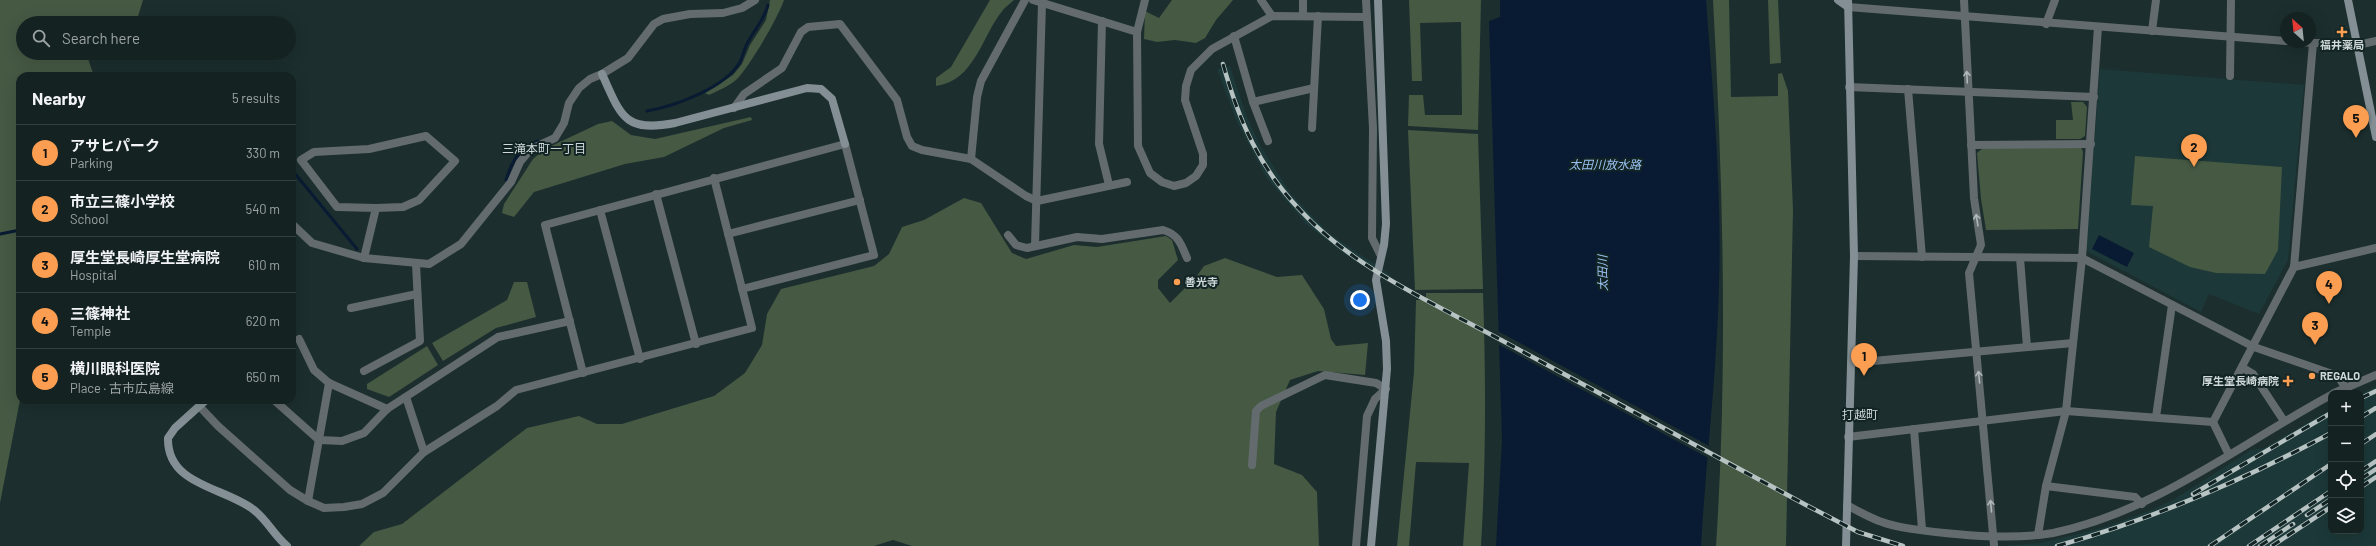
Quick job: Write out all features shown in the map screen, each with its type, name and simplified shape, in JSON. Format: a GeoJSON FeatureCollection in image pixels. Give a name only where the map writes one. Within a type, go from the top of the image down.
{"type":"FeatureCollection","features":[{"type":"Feature","properties":{"kind":"street"},"geometry":{"type":"LineString","coordinates":[[296,228],[312,243],[364,258],[429,264],[462,244],[511,182],[520,162],[531,148],[555,138],[564,123],[569,103],[578,88],[590,79],[602,74],[628,58],[654,24],[663,19],[690,14],[723,13],[742,8],[755,0]]}},
{"type":"Feature","properties":{"kind":"street"},"geometry":{"type":"LineString","coordinates":[[971,159],[977,97],[981,81],[1025,0]]}},
{"type":"Feature","properties":{"kind":"street"},"geometry":{"type":"LineString","coordinates":[[1033,0],[1137,32]]}},
{"type":"Feature","properties":{"kind":"street"},"geometry":{"type":"LineString","coordinates":[[1145,0],[1137,32],[1138,146],[1150,172],[1162,182],[1174,186],[1186,183],[1196,176],[1203,165],[1203,154],[1185,100],[1186,86],[1192,70],[1212,49],[1272,16],[1367,17]]}},
{"type":"Feature","properties":{"kind":"street"},"geometry":{"type":"LineString","coordinates":[[1261,0],[1272,16]]}},
{"type":"Feature","properties":{"kind":"street"},"geometry":{"type":"LineString","coordinates":[[1303,0],[1303,16]]}},
{"type":"Feature","properties":{"kind":"street"},"geometry":{"type":"LineString","coordinates":[[1366,0],[1373,128],[1372,238],[1381,256]]}},
{"type":"Feature","properties":{"kind":"street"},"geometry":{"type":"LineString","coordinates":[[1371,546],[1386,389],[1386,341],[1376,280],[1386,224],[1378,0]]}},
{"type":"Feature","properties":{"kind":"street"},"geometry":{"type":"LineString","coordinates":[[1838,0],[1848,4],[2046,24],[2280,41]]}},
{"type":"Feature","properties":{"kind":"street"},"geometry":{"type":"LineString","coordinates":[[1964,0],[1974,198],[1981,245],[1970,273],[1994,541]]}},
{"type":"Feature","properties":{"kind":"street"},"geometry":{"type":"LineString","coordinates":[[2046,24],[2055,0]]}},
{"type":"Feature","properties":{"kind":"street"},"geometry":{"type":"LineString","coordinates":[[2152,31],[2156,0]]}},
{"type":"Feature","properties":{"kind":"street"},"geometry":{"type":"LineString","coordinates":[[2230,76],[2231,0]]}},
{"type":"Feature","properties":{"kind":"street"},"geometry":{"type":"LineString","coordinates":[[2348,0],[2376,137]]}},
{"type":"Feature","properties":{"kind":"street"},"geometry":{"type":"LineString","coordinates":[[1035,245],[1042,3]]}},
{"type":"Feature","properties":{"kind":"street"},"geometry":{"type":"LineString","coordinates":[[1846,546],[1854,256],[1848,4]]}},
{"type":"Feature","properties":{"kind":"street"},"geometry":{"type":"LineString","coordinates":[[1312,128],[1318,16]]}},
{"type":"Feature","properties":{"kind":"street"},"geometry":{"type":"LineString","coordinates":[[1102,21],[1099,144],[1109,185]]}},
{"type":"Feature","properties":{"kind":"street"},"geometry":{"type":"LineString","coordinates":[[734,108],[744,94],[782,68],[801,32],[808,27],[840,24],[897,100],[907,137],[912,146],[922,150],[971,159],[1026,196],[1037,201],[1127,182]]}},
{"type":"Feature","properties":{"kind":"street"},"geometry":{"type":"LineString","coordinates":[[2038,534],[2046,486],[2066,411],[2082,258],[2098,27]]}},
{"type":"Feature","properties":{"kind":"street"},"geometry":{"type":"LineString","coordinates":[[1234,36],[1253,102],[1268,141]]}},
{"type":"Feature","properties":{"kind":"street"},"geometry":{"type":"LineString","coordinates":[[2316,43],[2358,45],[2376,41]]}},
{"type":"Feature","properties":{"kind":"street"},"geometry":{"type":"LineString","coordinates":[[2214,422],[2294,267],[2313,48]]}},
{"type":"Feature","properties":{"kind":"street"},"geometry":{"type":"LineString","coordinates":[[602,74],[621,113],[633,123],[664,126],[807,88],[820,89],[832,99],[874,255],[742,289]]}},
{"type":"Feature","properties":{"kind":"street"},"geometry":{"type":"LineString","coordinates":[[1370,82],[1381,81]]}},
{"type":"Feature","properties":{"kind":"street"},"geometry":{"type":"LineString","coordinates":[[1849,87],[2094,97]]}},
{"type":"Feature","properties":{"kind":"street"},"geometry":{"type":"LineString","coordinates":[[1253,102],[1314,88]]}},
{"type":"Feature","properties":{"kind":"street"},"geometry":{"type":"LineString","coordinates":[[1908,90],[1922,257]]}},
{"type":"Feature","properties":{"kind":"street"},"geometry":{"type":"LineString","coordinates":[[426,136],[455,161],[419,200],[403,207],[376,208],[337,207],[301,160],[314,152],[369,149],[426,136]]}},
{"type":"Feature","properties":{"kind":"street"},"geometry":{"type":"LineString","coordinates":[[583,373],[545,225],[714,178],[845,144]]}},
{"type":"Feature","properties":{"kind":"street"},"geometry":{"type":"LineString","coordinates":[[1971,145],[2091,144]]}},
{"type":"Feature","properties":{"kind":"street"},"geometry":{"type":"LineString","coordinates":[[200,407],[218,426],[290,490],[308,501],[324,508],[362,504],[383,493],[424,452],[497,406],[516,390],[696,344],[752,328],[714,178]]}},
{"type":"Feature","properties":{"kind":"street"},"geometry":{"type":"LineString","coordinates":[[656,194],[696,344]]}},
{"type":"Feature","properties":{"kind":"street"},"geometry":{"type":"LineString","coordinates":[[728,234],[860,200]]}},
{"type":"Feature","properties":{"kind":"street"},"geometry":{"type":"LineString","coordinates":[[364,258],[376,208]]}},
{"type":"Feature","properties":{"kind":"street"},"geometry":{"type":"LineString","coordinates":[[600,210],[640,358]]}},
{"type":"Feature","properties":{"kind":"street"},"geometry":{"type":"LineString","coordinates":[[1008,236],[1016,245],[1027,248],[1035,245],[1077,237],[1102,239],[1163,230],[1172,233],[1178,238],[1187,258]]}},
{"type":"Feature","properties":{"kind":"street"},"geometry":{"type":"LineString","coordinates":[[2294,267],[2376,248]]}},
{"type":"Feature","properties":{"kind":"street"},"geometry":{"type":"LineString","coordinates":[[1854,256],[2082,258],[2254,347],[2338,376],[2345,387]]}},
{"type":"Feature","properties":{"kind":"street"},"geometry":{"type":"LineString","coordinates":[[2020,258],[2027,347]]}},
{"type":"Feature","properties":{"kind":"street"},"geometry":{"type":"LineString","coordinates":[[364,371],[420,341],[416,264]]}},
{"type":"Feature","properties":{"kind":"street"},"geometry":{"type":"LineString","coordinates":[[351,308],[417,294]]}},
{"type":"Feature","properties":{"kind":"street"},"geometry":{"type":"LineString","coordinates":[[2156,417],[2172,305]]}},
{"type":"Feature","properties":{"kind":"street"},"geometry":{"type":"LineString","coordinates":[[278,404],[319,440],[342,441],[364,434],[387,409],[498,337],[570,321]]}},
{"type":"Feature","properties":{"kind":"street"},"geometry":{"type":"LineString","coordinates":[[299,339],[314,370],[329,383],[387,409]]}},
{"type":"Feature","properties":{"kind":"street"},"geometry":{"type":"LineString","coordinates":[[1851,364],[2073,343]]}},
{"type":"Feature","properties":{"kind":"street"},"geometry":{"type":"LineString","coordinates":[[2243,368],[2253,374],[2284,420]]}},
{"type":"Feature","properties":{"kind":"street"},"geometry":{"type":"LineString","coordinates":[[1252,464],[1256,411],[1261,406],[1325,375],[1376,383],[1386,389]]}},
{"type":"Feature","properties":{"kind":"street"},"geometry":{"type":"LineString","coordinates":[[2340,390],[2376,375]]}},
{"type":"Feature","properties":{"kind":"street"},"geometry":{"type":"LineString","coordinates":[[308,501],[329,383]]}},
{"type":"Feature","properties":{"kind":"street"},"geometry":{"type":"LineString","coordinates":[[1356,546],[1367,416],[1374,399],[1386,389]]}},
{"type":"Feature","properties":{"kind":"street"},"geometry":{"type":"LineString","coordinates":[[406,397],[424,452]]}},
{"type":"Feature","properties":{"kind":"street"},"geometry":{"type":"LineString","coordinates":[[1847,505],[1882,522],[1936,533],[1994,541],[2053,533],[2110,517],[2142,504],[2173,488],[2229,455],[2284,420],[2328,397]]}},
{"type":"Feature","properties":{"kind":"street"},"geometry":{"type":"LineString","coordinates":[[203,404],[175,428],[168,438],[170,450],[180,471],[193,481],[240,500],[255,510],[287,546]]}},
{"type":"Feature","properties":{"kind":"street"},"geometry":{"type":"LineString","coordinates":[[1848,437],[2066,411],[2214,422]]}},
{"type":"Feature","properties":{"kind":"street"},"geometry":{"type":"LineString","coordinates":[[2214,422],[2229,455]]}},
{"type":"Feature","properties":{"kind":"street"},"geometry":{"type":"LineString","coordinates":[[1914,429],[1922,529]]}},
{"type":"Feature","properties":{"kind":"street"},"geometry":{"type":"LineString","coordinates":[[2046,486],[2135,497],[2142,504]]}},
{"type":"Feature","properties":{"kind":"shaded area"},"geometry":{"type":"Polygon","coordinates":[[[1230,66],[1247,117],[1260,145],[1291,194],[1330,234],[1391,275],[1389,282],[1346,255],[1306,224],[1266,177],[1237,122],[1217,69],[1230,66]]]}},
{"type":"Feature","properties":{"kind":"shaded area"},"geometry":{"type":"Polygon","coordinates":[[[2100,69],[2304,85],[2288,260],[2259,314],[2209,294],[2201,312],[2088,252],[2086,249],[2100,69]]]}},
{"type":"Feature","properties":{"kind":"shaded area"},"geometry":{"type":"Polygon","coordinates":[[[2376,386],[2376,546],[2003,546],[2041,543],[2105,527],[2154,509],[2174,499],[2251,450],[2264,448],[2328,411],[2328,534],[2364,534],[2364,392],[2376,386]]]}},
{"type":"Feature","properties":{"kind":"green space"},"geometry":{"type":"Polygon","coordinates":[[[0,0],[143,0],[138,16],[16,16],[16,60],[88,60],[93,72],[16,72],[16,404],[19,404],[0,503],[0,0]]]}},
{"type":"Feature","properties":{"kind":"green space"},"geometry":{"type":"Polygon","coordinates":[[[770,0],[784,0],[756,54],[736,80],[709,95],[705,93],[733,75],[742,64],[750,45],[766,20],[770,0]]]}},
{"type":"Feature","properties":{"kind":"green space"},"geometry":{"type":"Polygon","coordinates":[[[990,0],[1014,0],[1004,9],[996,20],[976,56],[960,76],[949,82],[936,86],[936,78],[951,67],[990,0]]]}},
{"type":"Feature","properties":{"kind":"green space"},"geometry":{"type":"Polygon","coordinates":[[[1172,0],[1233,0],[1216,20],[1205,38],[1196,43],[1175,40],[1157,42],[1144,39],[1145,11],[1159,18],[1172,0]]]}},
{"type":"Feature","properties":{"kind":"green space"},"geometry":{"type":"Polygon","coordinates":[[[1409,0],[1481,0],[1478,130],[1408,126],[1409,95],[1423,95],[1425,115],[1462,115],[1461,22],[1420,23],[1422,81],[1412,81],[1409,0]]]}},
{"type":"Feature","properties":{"kind":"green space"},"geometry":{"type":"Polygon","coordinates":[[[1713,0],[1729,0],[1731,97],[1778,96],[1778,74],[1782,73],[1788,91],[1793,210],[1786,546],[1716,546],[1722,410],[1723,273],[1722,205],[1713,0]]]}},
{"type":"Feature","properties":{"kind":"green space"},"geometry":{"type":"Polygon","coordinates":[[[1768,0],[1778,0],[1781,63],[1770,64],[1768,0]]]}},
{"type":"Feature","properties":{"kind":"green space"},"geometry":{"type":"Polygon","coordinates":[[[2071,102],[2083,102],[2087,107],[2085,136],[2080,139],[2056,139],[2056,120],[2073,120],[2071,102]]]}},
{"type":"Feature","properties":{"kind":"green space"},"geometry":{"type":"Polygon","coordinates":[[[751,117],[752,120],[724,128],[664,157],[625,164],[534,192],[514,217],[502,213],[504,204],[533,159],[545,149],[598,124],[612,121],[631,135],[655,139],[751,117]]]}},
{"type":"Feature","properties":{"kind":"green space"},"geometry":{"type":"Polygon","coordinates":[[[1408,130],[1478,134],[1483,289],[1415,290],[1408,130]]]}},
{"type":"Feature","properties":{"kind":"green space"},"geometry":{"type":"Polygon","coordinates":[[[2081,147],[2083,152],[2078,229],[1986,230],[1981,199],[1977,153],[1983,148],[2081,147]]]}},
{"type":"Feature","properties":{"kind":"green space"},"geometry":{"type":"Polygon","coordinates":[[[2135,156],[2282,167],[2278,250],[2265,274],[2216,273],[2190,267],[2149,247],[2153,206],[2131,205],[2135,156]]]}},
{"type":"Feature","properties":{"kind":"green space"},"geometry":{"type":"Polygon","coordinates":[[[964,198],[981,203],[1012,253],[1026,259],[1074,245],[1097,247],[1166,236],[1172,240],[1178,260],[1158,280],[1158,288],[1170,303],[1196,277],[1204,266],[1225,258],[1277,277],[1302,275],[1324,309],[1331,339],[1336,346],[1368,343],[1365,375],[1318,371],[1290,380],[1276,412],[1274,464],[1302,475],[1317,492],[1319,546],[912,546],[893,540],[874,546],[359,546],[374,532],[402,524],[527,428],[579,416],[597,424],[622,424],[714,396],[745,373],[762,345],[767,314],[781,289],[874,266],[889,254],[902,227],[924,220],[964,198]]]}},
{"type":"Feature","properties":{"kind":"green space"},"geometry":{"type":"Polygon","coordinates":[[[514,282],[527,282],[536,317],[496,328],[443,361],[432,343],[507,300],[514,282]]]}},
{"type":"Feature","properties":{"kind":"green space"},"geometry":{"type":"Polygon","coordinates":[[[1426,293],[1483,293],[1485,420],[1481,546],[1463,546],[1469,463],[1416,462],[1409,546],[1397,546],[1414,372],[1416,300],[1426,299],[1426,293]]]}},
{"type":"Feature","properties":{"kind":"green space"},"geometry":{"type":"Polygon","coordinates":[[[427,346],[438,365],[389,397],[367,389],[367,384],[427,346]]]}},
{"type":"Feature","properties":{"kind":"water","name":"太田川放水路"},"geometry":{"type":"Polygon","coordinates":[[[1500,0],[1706,0],[1718,177],[1720,248],[1716,350],[1701,546],[1496,546],[1502,440],[1489,21],[1500,17],[1500,0]]]}},
{"type":"Feature","properties":{"kind":"water"},"geometry":{"type":"Polygon","coordinates":[[[2099,235],[2134,253],[2127,267],[2092,249],[2099,235]]]}},
{"type":"Feature","properties":{"kind":"pier"},"geometry":{"type":"Polygon","coordinates":[[[1496,330],[1711,447],[1710,459],[1496,343],[1496,330]]]}},
{"type":"Feature","properties":{"kind":"waterway"},"geometry":{"type":"LineString","coordinates":[[647,111],[685,100],[711,88],[723,80],[740,62],[751,37],[762,20],[768,5]]}},
{"type":"Feature","properties":{"kind":"waterway"},"geometry":{"type":"LineString","coordinates":[[506,180],[514,161],[521,151],[538,141]]}},
{"type":"Feature","properties":{"kind":"waterway"},"geometry":{"type":"LineString","coordinates":[[296,175],[357,249]]}},
{"type":"Feature","properties":{"kind":"waterway"},"geometry":{"type":"LineString","coordinates":[[0,234],[16,231]]}},
{"type":"Feature","properties":{"kind":"railway"},"geometry":{"type":"LineString","coordinates":[[1223,64],[1229,85],[1244,124],[1252,142],[1273,177],[1300,210],[1321,231],[1345,250],[1423,299],[1806,505],[1858,532],[1903,546]]}},
{"type":"Feature","properties":{"kind":"railway"},"geometry":{"type":"LineString","coordinates":[[2364,397],[2376,391]]}},
{"type":"Feature","properties":{"kind":"railway"},"geometry":{"type":"LineString","coordinates":[[2364,415],[2376,408]]}},
{"type":"Feature","properties":{"kind":"railway"},"geometry":{"type":"LineString","coordinates":[[2193,494],[2328,415]]}},
{"type":"Feature","properties":{"kind":"railway"},"geometry":{"type":"LineString","coordinates":[[2364,442],[2376,434]]}},
{"type":"Feature","properties":{"kind":"railway"},"geometry":{"type":"LineString","coordinates":[[2057,546],[2128,524],[2163,511],[2265,467],[2328,435]]}},
{"type":"Feature","properties":{"kind":"railway"},"geometry":{"type":"LineString","coordinates":[[2364,469],[2376,461]]}},
{"type":"Feature","properties":{"kind":"railway"},"geometry":{"type":"LineString","coordinates":[[2210,546],[2328,466]]}},
{"type":"Feature","properties":{"kind":"railway"},"geometry":{"type":"LineString","coordinates":[[2364,477],[2376,469]]}},
{"type":"Feature","properties":{"kind":"railway"},"geometry":{"type":"LineString","coordinates":[[2364,485],[2376,477]]}},
{"type":"Feature","properties":{"kind":"railway"},"geometry":{"type":"LineString","coordinates":[[2249,546],[2328,493]]}},
{"type":"Feature","properties":{"kind":"railway"},"geometry":{"type":"LineString","coordinates":[[2307,515],[2328,501]]}},
{"type":"Feature","properties":{"kind":"railway"},"geometry":{"type":"LineString","coordinates":[[2272,546],[2328,509]]}},
{"type":"Feature","properties":{"kind":"railway"},"geometry":{"type":"LineString","coordinates":[[2260,546],[2293,524]]}},
{"type":"Feature","properties":{"kind":"place","name":"福井薬局"},"geometry":{"type":"Point","coordinates":[2342,32]}},
{"type":"Feature","properties":{"kind":"place","name":"横川眼科医院"},"geometry":{"type":"Point","coordinates":[2356,138]}},
{"type":"Feature","properties":{"kind":"place","name":"市立三篠小学校"},"geometry":{"type":"Point","coordinates":[2194,167]}},
{"type":"Feature","properties":{"kind":"place","name":"善光寺"},"geometry":{"type":"Point","coordinates":[1177,282]}},
{"type":"Feature","properties":{"kind":"place","name":"三篠神社"},"geometry":{"type":"Point","coordinates":[2329,304]}},
{"type":"Feature","properties":{"kind":"place","name":"厚生堂長崎厚生堂病院"},"geometry":{"type":"Point","coordinates":[2315,345]}},
{"type":"Feature","properties":{"kind":"place","name":"アサヒパーク"},"geometry":{"type":"Point","coordinates":[1864,376]}},
{"type":"Feature","properties":{"kind":"place","name":"REGALO"},"geometry":{"type":"Point","coordinates":[2312,376]}},
{"type":"Feature","properties":{"kind":"place","name":"厚生堂長崎病院"},"geometry":{"type":"Point","coordinates":[2288,381]}},
{"type":"Feature","properties":{"kind":"district","name":"三滝本町一丁目"},"geometry":{"type":"Point","coordinates":[544,149]}},
{"type":"Feature","properties":{"kind":"district","name":"打越町"},"geometry":{"type":"Point","coordinates":[1860,415]}},
{"type":"Feature","properties":{"kind":"water label","name":"太田川"},"geometry":{"type":"Point","coordinates":[1603,273]}}]}
